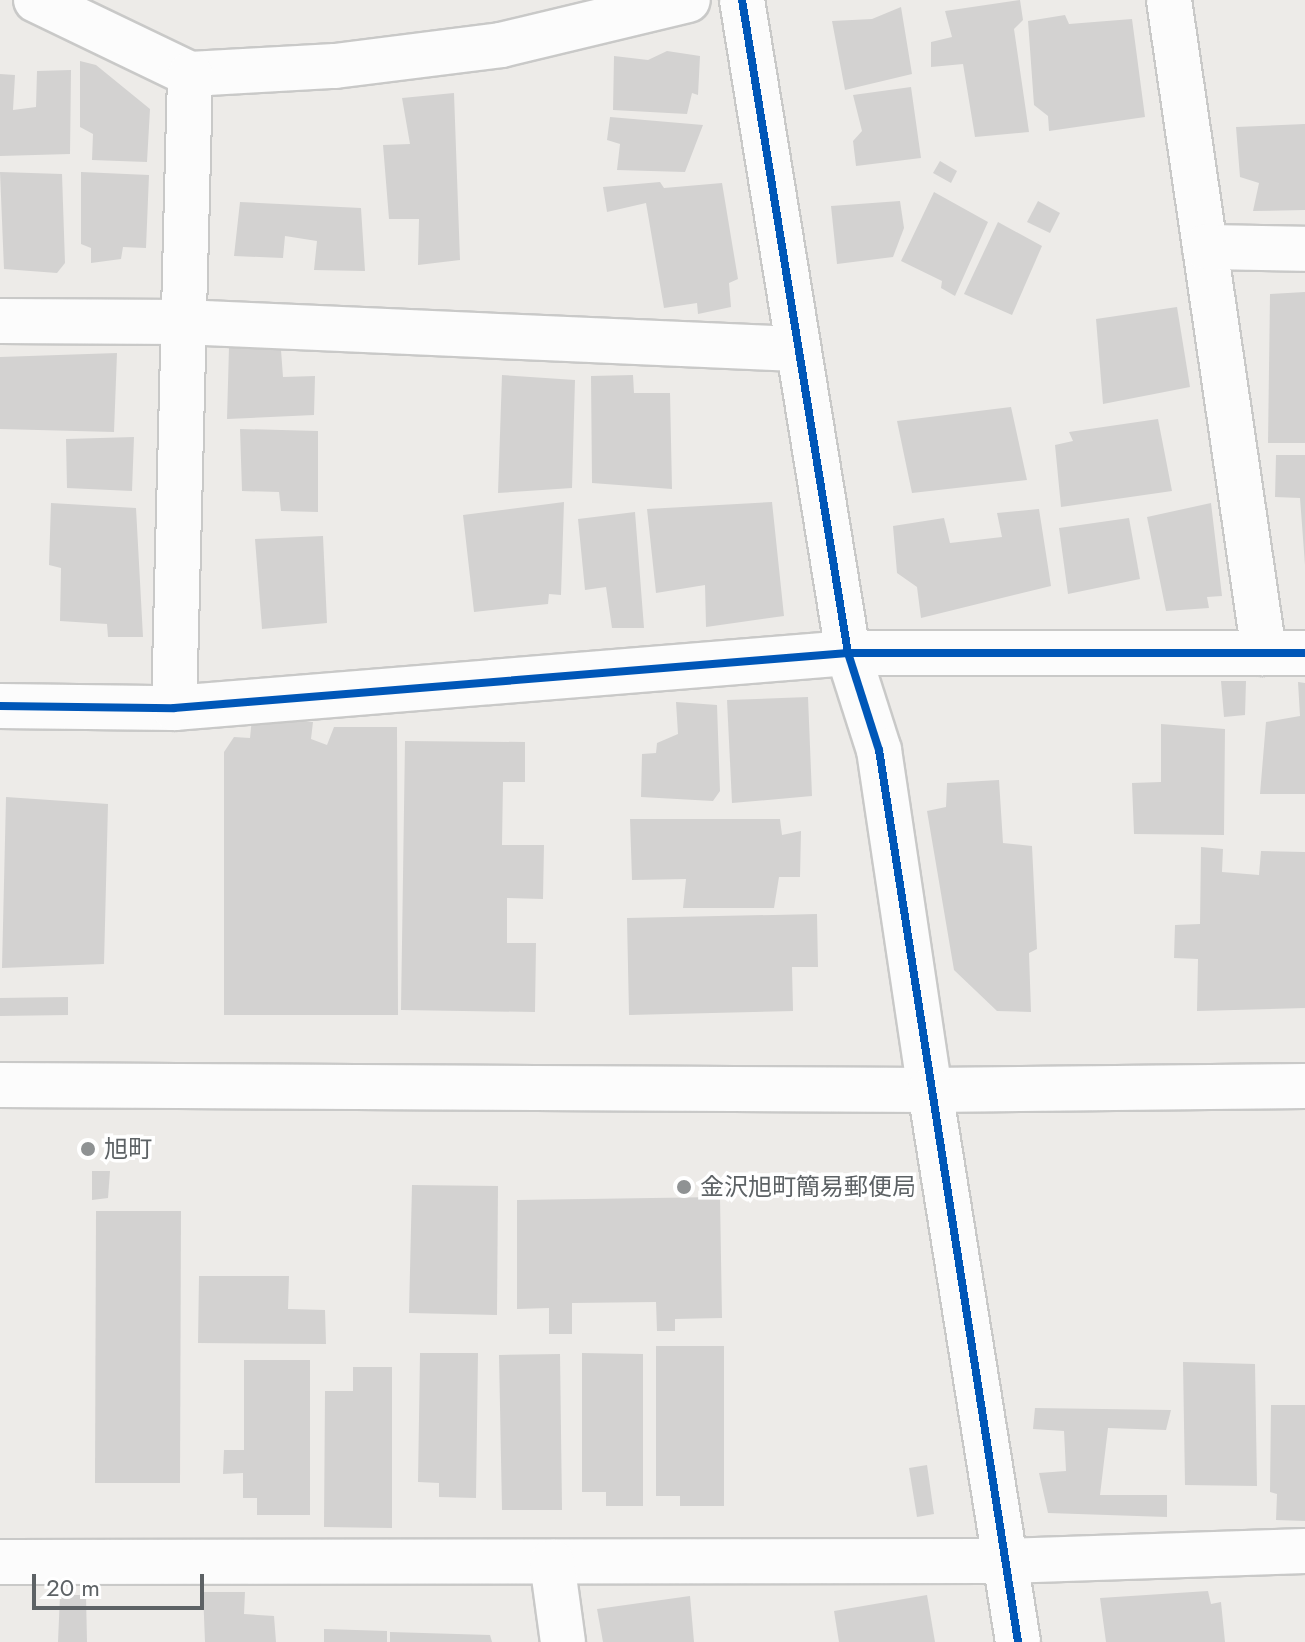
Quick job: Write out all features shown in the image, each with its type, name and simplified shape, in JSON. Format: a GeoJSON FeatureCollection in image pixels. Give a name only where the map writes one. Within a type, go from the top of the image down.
{"type":"FeatureCollection","features":[{"type":"Feature","properties":{"kind":"street"},"geometry":{"type":"LineString","coordinates":[[36,0],[190,74],[335,66],[501,45],[688,0]]}},
{"type":"Feature","properties":{"kind":"street"},"geometry":{"type":"LineString","coordinates":[[742,0],[796,349],[848,653],[879,750],[1018,1642]]}},
{"type":"Feature","properties":{"kind":"street"},"geometry":{"type":"LineString","coordinates":[[0,706],[174,708],[848,653],[1284,653],[1205,247],[1169,0]]}},
{"type":"Feature","properties":{"kind":"street"},"geometry":{"type":"LineString","coordinates":[[174,708],[190,74]]}},
{"type":"Feature","properties":{"kind":"street"},"geometry":{"type":"LineString","coordinates":[[1205,247],[1305,249]]}},
{"type":"Feature","properties":{"kind":"street"},"geometry":{"type":"LineString","coordinates":[[0,321],[182,322],[796,349]]}},
{"type":"Feature","properties":{"kind":"street"},"geometry":{"type":"LineString","coordinates":[[0,1085],[930,1090],[1305,1086]]}},
{"type":"Feature","properties":{"kind":"street"},"geometry":{"type":"LineString","coordinates":[[0,1562],[1005,1561],[1305,1551]]}},
{"type":"Feature","properties":{"kind":"street"},"geometry":{"type":"LineString","coordinates":[[552,1562],[563,1642]]}},
{"type":"Feature","properties":{"kind":"building"},"geometry":{"type":"Polygon","coordinates":[[[1020,0],[1023,20],[1014,29],[1029,132],[975,137],[963,64],[931,67],[931,42],[952,37],[945,11],[1020,0]]]}},
{"type":"Feature","properties":{"kind":"building"},"geometry":{"type":"Polygon","coordinates":[[[901,7],[912,74],[845,90],[832,21],[872,19],[901,7]]]}},
{"type":"Feature","properties":{"kind":"building"},"geometry":{"type":"Polygon","coordinates":[[[1065,15],[1069,24],[1132,19],[1145,117],[1049,131],[1048,116],[1034,105],[1028,21],[1065,15]]]}},
{"type":"Feature","properties":{"kind":"building"},"geometry":{"type":"Polygon","coordinates":[[[667,51],[700,56],[698,95],[692,93],[687,114],[613,110],[614,56],[648,60],[667,51]]]}},
{"type":"Feature","properties":{"kind":"building"},"geometry":{"type":"Polygon","coordinates":[[[80,61],[96,65],[150,109],[147,162],[92,160],[93,134],[80,127],[80,61]]]}},
{"type":"Feature","properties":{"kind":"building"},"geometry":{"type":"Polygon","coordinates":[[[71,70],[70,154],[0,156],[0,74],[15,75],[13,110],[36,107],[37,71],[71,70]]]}},
{"type":"Feature","properties":{"kind":"building"},"geometry":{"type":"Polygon","coordinates":[[[911,87],[921,158],[856,166],[853,141],[862,131],[853,95],[911,87]]]}},
{"type":"Feature","properties":{"kind":"building"},"geometry":{"type":"Polygon","coordinates":[[[454,93],[460,260],[418,265],[419,219],[389,219],[383,145],[410,144],[402,98],[454,93]]]}},
{"type":"Feature","properties":{"kind":"building"},"geometry":{"type":"Polygon","coordinates":[[[610,117],[703,125],[685,172],[617,170],[620,144],[607,140],[610,117]]]}},
{"type":"Feature","properties":{"kind":"building"},"geometry":{"type":"Polygon","coordinates":[[[1305,124],[1305,210],[1253,211],[1259,183],[1240,177],[1236,127],[1305,124]]]}},
{"type":"Feature","properties":{"kind":"building"},"geometry":{"type":"Polygon","coordinates":[[[940,161],[957,171],[951,183],[933,173],[940,161]]]}},
{"type":"Feature","properties":{"kind":"building"},"geometry":{"type":"Polygon","coordinates":[[[0,172],[62,174],[65,263],[57,273],[4,269],[0,172]]]}},
{"type":"Feature","properties":{"kind":"building"},"geometry":{"type":"Polygon","coordinates":[[[81,172],[149,175],[146,248],[123,247],[121,259],[91,263],[91,248],[81,244],[81,172]]]}},
{"type":"Feature","properties":{"kind":"building"},"geometry":{"type":"Polygon","coordinates":[[[660,182],[664,188],[722,183],[738,279],[729,283],[731,307],[698,314],[697,303],[664,308],[646,203],[607,212],[603,187],[660,182]]]}},
{"type":"Feature","properties":{"kind":"building"},"geometry":{"type":"Polygon","coordinates":[[[934,192],[988,222],[955,296],[941,288],[942,281],[901,261],[934,192]]]}},
{"type":"Feature","properties":{"kind":"building"},"geometry":{"type":"Polygon","coordinates":[[[900,201],[904,228],[893,257],[837,264],[831,206],[900,201]]]}},
{"type":"Feature","properties":{"kind":"building"},"geometry":{"type":"Polygon","coordinates":[[[1038,201],[1060,213],[1050,233],[1027,222],[1038,201]]]}},
{"type":"Feature","properties":{"kind":"building"},"geometry":{"type":"Polygon","coordinates":[[[240,202],[361,208],[365,271],[314,270],[317,241],[285,236],[283,258],[234,256],[240,202]]]}},
{"type":"Feature","properties":{"kind":"building"},"geometry":{"type":"Polygon","coordinates":[[[998,222],[1042,246],[1012,315],[964,294],[998,222]]]}},
{"type":"Feature","properties":{"kind":"building"},"geometry":{"type":"Polygon","coordinates":[[[1305,292],[1305,443],[1268,443],[1270,294],[1305,292]]]}},
{"type":"Feature","properties":{"kind":"building"},"geometry":{"type":"Polygon","coordinates":[[[1177,307],[1190,387],[1103,404],[1096,319],[1177,307]]]}},
{"type":"Feature","properties":{"kind":"building"},"geometry":{"type":"Polygon","coordinates":[[[229,347],[281,350],[283,377],[315,376],[314,415],[227,419],[229,347]]]}},
{"type":"Feature","properties":{"kind":"building"},"geometry":{"type":"Polygon","coordinates":[[[117,353],[114,432],[0,429],[0,357],[117,353]]]}},
{"type":"Feature","properties":{"kind":"building"},"geometry":{"type":"Polygon","coordinates":[[[502,375],[575,380],[572,488],[498,493],[502,375]]]}},
{"type":"Feature","properties":{"kind":"building"},"geometry":{"type":"Polygon","coordinates":[[[633,375],[634,393],[670,393],[672,489],[592,483],[591,376],[633,375]]]}},
{"type":"Feature","properties":{"kind":"building"},"geometry":{"type":"Polygon","coordinates":[[[1011,407],[1027,480],[912,493],[897,421],[1011,407]]]}},
{"type":"Feature","properties":{"kind":"building"},"geometry":{"type":"Polygon","coordinates":[[[1158,419],[1172,491],[1061,507],[1055,445],[1073,441],[1069,432],[1158,419]]]}},
{"type":"Feature","properties":{"kind":"building"},"geometry":{"type":"Polygon","coordinates":[[[240,429],[318,431],[318,512],[281,511],[279,492],[242,491],[240,429]]]}},
{"type":"Feature","properties":{"kind":"building"},"geometry":{"type":"Polygon","coordinates":[[[134,437],[132,491],[67,488],[66,439],[134,437]]]}},
{"type":"Feature","properties":{"kind":"building"},"geometry":{"type":"Polygon","coordinates":[[[1276,455],[1305,455],[1305,565],[1300,498],[1275,497],[1276,455]]]}},
{"type":"Feature","properties":{"kind":"building"},"geometry":{"type":"Polygon","coordinates":[[[564,502],[561,595],[549,594],[548,604],[474,612],[463,515],[564,502]]]}},
{"type":"Feature","properties":{"kind":"building"},"geometry":{"type":"Polygon","coordinates":[[[772,502],[784,616],[706,627],[705,585],[656,593],[647,509],[772,502]]]}},
{"type":"Feature","properties":{"kind":"building"},"geometry":{"type":"Polygon","coordinates":[[[51,503],[136,508],[143,637],[108,637],[107,624],[60,621],[61,568],[49,565],[51,503]]]}},
{"type":"Feature","properties":{"kind":"building"},"geometry":{"type":"Polygon","coordinates":[[[1211,503],[1222,596],[1207,597],[1209,608],[1166,611],[1147,517],[1211,503]]]}},
{"type":"Feature","properties":{"kind":"building"},"geometry":{"type":"Polygon","coordinates":[[[1039,509],[1051,586],[921,618],[917,587],[897,573],[893,526],[944,518],[950,543],[1002,537],[997,513],[1039,509]]]}},
{"type":"Feature","properties":{"kind":"building"},"geometry":{"type":"Polygon","coordinates":[[[635,512],[644,628],[612,628],[606,587],[585,590],[578,519],[635,512]]]}},
{"type":"Feature","properties":{"kind":"building"},"geometry":{"type":"Polygon","coordinates":[[[1129,518],[1140,579],[1068,594],[1059,528],[1129,518]]]}},
{"type":"Feature","properties":{"kind":"building"},"geometry":{"type":"Polygon","coordinates":[[[323,536],[327,623],[262,629],[255,539],[323,536]]]}},
{"type":"Feature","properties":{"kind":"building"},"geometry":{"type":"Polygon","coordinates":[[[1221,681],[1246,681],[1245,715],[1224,717],[1221,681]]]}},
{"type":"Feature","properties":{"kind":"building"},"geometry":{"type":"Polygon","coordinates":[[[1298,682],[1305,683],[1305,794],[1260,794],[1266,722],[1300,716],[1298,682]]]}},
{"type":"Feature","properties":{"kind":"building"},"geometry":{"type":"Polygon","coordinates":[[[808,697],[812,796],[732,803],[727,700],[808,697]]]}},
{"type":"Feature","properties":{"kind":"building"},"geometry":{"type":"Polygon","coordinates":[[[676,702],[717,705],[720,791],[713,801],[641,797],[642,754],[656,753],[657,743],[678,734],[676,702]]]}},
{"type":"Feature","properties":{"kind":"building"},"geometry":{"type":"Polygon","coordinates":[[[252,718],[313,722],[311,739],[327,745],[334,727],[397,727],[398,1015],[224,1015],[224,752],[234,737],[250,738],[252,718]]]}},
{"type":"Feature","properties":{"kind":"building"},"geometry":{"type":"Polygon","coordinates":[[[1161,724],[1225,729],[1224,835],[1134,834],[1132,783],[1161,782],[1161,724]]]}},
{"type":"Feature","properties":{"kind":"building"},"geometry":{"type":"Polygon","coordinates":[[[405,741],[525,742],[525,782],[503,782],[502,845],[544,845],[543,899],[507,898],[507,943],[536,943],[535,1012],[401,1010],[405,741]]]}},
{"type":"Feature","properties":{"kind":"building"},"geometry":{"type":"Polygon","coordinates":[[[999,780],[1003,843],[1032,846],[1037,949],[1029,953],[1031,1012],[997,1011],[954,970],[927,811],[946,807],[947,783],[999,780]]]}},
{"type":"Feature","properties":{"kind":"building"},"geometry":{"type":"Polygon","coordinates":[[[6,797],[108,804],[104,964],[2,968],[6,797]]]}},
{"type":"Feature","properties":{"kind":"building"},"geometry":{"type":"Polygon","coordinates":[[[630,819],[780,819],[782,835],[801,831],[800,877],[779,877],[774,908],[683,908],[686,879],[632,880],[630,819]]]}},
{"type":"Feature","properties":{"kind":"building"},"geometry":{"type":"Polygon","coordinates":[[[1201,847],[1223,849],[1222,872],[1259,875],[1261,851],[1305,852],[1305,1008],[1197,1011],[1198,959],[1174,958],[1175,925],[1200,924],[1201,847]]]}},
{"type":"Feature","properties":{"kind":"building"},"geometry":{"type":"Polygon","coordinates":[[[817,914],[818,967],[792,967],[793,1011],[629,1015],[627,918],[817,914]]]}},
{"type":"Feature","properties":{"kind":"building"},"geometry":{"type":"Polygon","coordinates":[[[68,997],[68,1015],[0,1016],[0,998],[68,997]]]}},
{"type":"Feature","properties":{"kind":"building"},"geometry":{"type":"Polygon","coordinates":[[[92,1171],[110,1171],[108,1198],[92,1200],[92,1171]]]}},
{"type":"Feature","properties":{"kind":"building"},"geometry":{"type":"Polygon","coordinates":[[[412,1185],[498,1186],[497,1315],[409,1313],[412,1185]]]}},
{"type":"Feature","properties":{"kind":"building"},"geometry":{"type":"Polygon","coordinates":[[[720,1197],[722,1318],[675,1319],[675,1331],[657,1331],[656,1302],[572,1303],[572,1334],[549,1334],[549,1308],[517,1309],[517,1200],[720,1197]]]}},
{"type":"Feature","properties":{"kind":"building"},"geometry":{"type":"Polygon","coordinates":[[[96,1211],[181,1211],[180,1483],[95,1483],[96,1211]]]}},
{"type":"Feature","properties":{"kind":"building"},"geometry":{"type":"Polygon","coordinates":[[[199,1276],[289,1276],[288,1309],[325,1310],[326,1344],[198,1343],[199,1276]]]}},
{"type":"Feature","properties":{"kind":"building"},"geometry":{"type":"Polygon","coordinates":[[[656,1346],[724,1346],[724,1506],[680,1506],[680,1496],[656,1496],[656,1346]]]}},
{"type":"Feature","properties":{"kind":"building"},"geometry":{"type":"Polygon","coordinates":[[[420,1353],[478,1353],[476,1498],[439,1497],[439,1483],[418,1482],[420,1353]]]}},
{"type":"Feature","properties":{"kind":"building"},"geometry":{"type":"Polygon","coordinates":[[[582,1353],[643,1354],[643,1506],[606,1506],[606,1492],[582,1492],[582,1353]]]}},
{"type":"Feature","properties":{"kind":"building"},"geometry":{"type":"Polygon","coordinates":[[[560,1354],[562,1510],[502,1510],[499,1355],[560,1354]]]}},
{"type":"Feature","properties":{"kind":"building"},"geometry":{"type":"Polygon","coordinates":[[[244,1360],[310,1360],[310,1515],[257,1515],[257,1498],[243,1498],[243,1473],[223,1474],[224,1450],[244,1450],[244,1360]]]}},
{"type":"Feature","properties":{"kind":"building"},"geometry":{"type":"Polygon","coordinates":[[[1183,1362],[1255,1364],[1257,1486],[1185,1485],[1183,1362]]]}},
{"type":"Feature","properties":{"kind":"building"},"geometry":{"type":"Polygon","coordinates":[[[353,1367],[392,1367],[392,1528],[324,1527],[325,1391],[353,1391],[353,1367]]]}},
{"type":"Feature","properties":{"kind":"building"},"geometry":{"type":"Polygon","coordinates":[[[1271,1405],[1305,1405],[1305,1521],[1276,1520],[1277,1494],[1270,1492],[1271,1405]]]}},
{"type":"Feature","properties":{"kind":"building"},"geometry":{"type":"Polygon","coordinates":[[[1035,1408],[1171,1410],[1166,1430],[1108,1428],[1100,1495],[1167,1495],[1167,1517],[1048,1513],[1039,1473],[1066,1471],[1064,1431],[1033,1429],[1035,1408]]]}},
{"type":"Feature","properties":{"kind":"building"},"geometry":{"type":"Polygon","coordinates":[[[927,1465],[934,1514],[917,1517],[909,1468],[927,1465]]]}},
{"type":"Feature","properties":{"kind":"building"},"geometry":{"type":"Polygon","coordinates":[[[1208,1591],[1211,1604],[1221,1602],[1225,1642],[1106,1642],[1100,1598],[1208,1591]]]}},
{"type":"Feature","properties":{"kind":"building"},"geometry":{"type":"Polygon","coordinates":[[[203,1592],[245,1592],[244,1614],[274,1616],[276,1642],[205,1642],[203,1592]]]}},
{"type":"Feature","properties":{"kind":"building"},"geometry":{"type":"Polygon","coordinates":[[[60,1595],[86,1595],[87,1642],[58,1642],[60,1595]]]}},
{"type":"Feature","properties":{"kind":"building"},"geometry":{"type":"Polygon","coordinates":[[[927,1595],[935,1642],[839,1642],[834,1611],[927,1595]]]}},
{"type":"Feature","properties":{"kind":"building"},"geometry":{"type":"Polygon","coordinates":[[[690,1596],[694,1642],[603,1642],[597,1609],[690,1596]]]}},
{"type":"Feature","properties":{"kind":"building"},"geometry":{"type":"Polygon","coordinates":[[[324,1629],[387,1631],[387,1642],[324,1642],[324,1629]]]}},
{"type":"Feature","properties":{"kind":"building"},"geometry":{"type":"Polygon","coordinates":[[[390,1632],[490,1635],[492,1642],[390,1642],[390,1632]]]}},
{"type":"Feature","properties":{"kind":"cycle path"},"geometry":{"type":"LineString","coordinates":[[742,0],[848,653],[879,750],[1018,1642]]}},
{"type":"Feature","properties":{"kind":"cycle path"},"geometry":{"type":"LineString","coordinates":[[0,706],[174,708],[848,653],[1305,653]]}},
{"type":"Feature","properties":{"kind":"place","name":"旭町"},"geometry":{"type":"Point","coordinates":[88,1149]}},
{"type":"Feature","properties":{"kind":"place","name":"金沢旭町簡易郵便局"},"geometry":{"type":"Point","coordinates":[684,1187]}}]}
